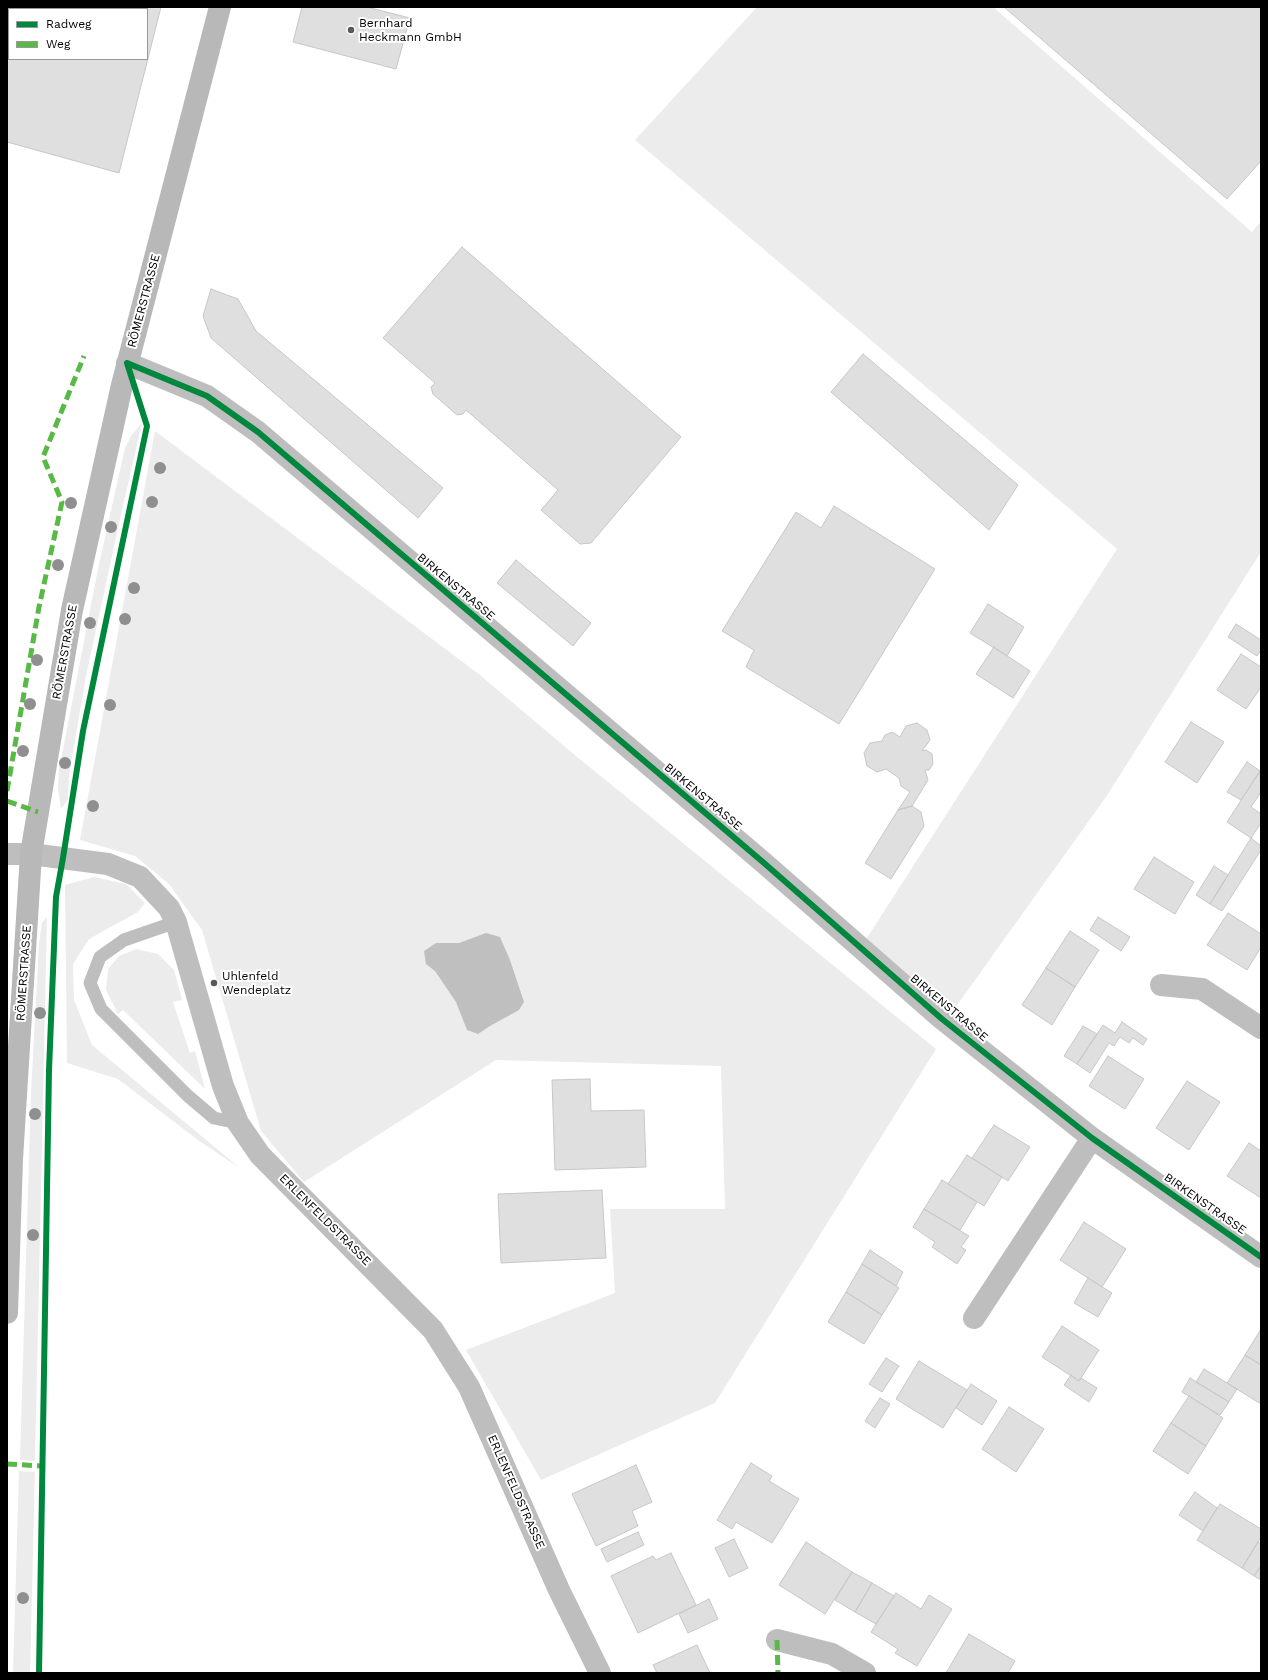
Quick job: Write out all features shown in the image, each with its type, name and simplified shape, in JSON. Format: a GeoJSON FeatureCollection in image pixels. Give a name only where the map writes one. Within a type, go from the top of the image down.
{"type":"FeatureCollection","features":[{"type":"Feature","properties":{"kind":"main road","name":"RÖMERSTRASSE"},"geometry":{"type":"LineString","coordinates":[[7,1313],[12,1159],[31,854],[72,610],[127,363],[220,7]]}},
{"type":"Feature","properties":{"kind":"street","name":"BIRKENSTRASSE"},"geometry":{"type":"LineString","coordinates":[[127,363],[207,396],[258,432],[764,863],[942,1019],[1092,1138],[1261,1257]]}},
{"type":"Feature","properties":{"kind":"street","name":"ERLENFELDSTRASSE"},"geometry":{"type":"LineString","coordinates":[[7,854],[31,854],[108,864],[140,878],[169,908],[176,922],[223,1086],[238,1123],[260,1155],[433,1330],[469,1387],[560,1590],[600,1673]]}},
{"type":"Feature","properties":{"kind":"street"},"geometry":{"type":"LineString","coordinates":[[1161,986],[1202,989],[1261,1028]]}},
{"type":"Feature","properties":{"kind":"street"},"geometry":{"type":"LineString","coordinates":[[974,1318],[1092,1138]]}},
{"type":"Feature","properties":{"kind":"street"},"geometry":{"type":"LineString","coordinates":[[777,1640],[832,1654],[864,1673]]}},
{"type":"Feature","properties":{"kind":"lane"},"geometry":{"type":"LineString","coordinates":[[176,922],[124,940],[100,956],[90,983],[101,1009],[188,1096],[214,1118],[238,1123]]}},
{"type":"Feature","properties":{"kind":"shaded area"},"geometry":{"type":"Polygon","coordinates":[[[757,7],[993,7],[1252,232],[1261,221],[1261,552],[1106,797],[950,1015],[863,944],[1117,549],[635,140],[757,7]]]}},
{"type":"Feature","properties":{"kind":"shaded area"},"geometry":{"type":"Polygon","coordinates":[[[142,423],[86,676],[69,775],[68,800],[61,809],[58,789],[59,770],[98,569],[125,448],[131,436],[142,423]]]}},
{"type":"Feature","properties":{"kind":"shaded area"},"geometry":{"type":"Polygon","coordinates":[[[155,431],[480,675],[576,756],[936,1049],[715,1403],[541,1480],[466,1350],[615,1293],[610,1209],[725,1209],[721,1066],[496,1060],[304,1182],[261,1131],[202,930],[169,884],[135,856],[80,840],[155,431]]]}},
{"type":"Feature","properties":{"kind":"shaded area"},"geometry":{"type":"Polygon","coordinates":[[[94,877],[126,884],[145,903],[138,912],[89,939],[73,964],[74,1000],[92,1045],[241,1169],[198,1140],[118,1079],[67,1063],[65,885],[94,877]]]}},
{"type":"Feature","properties":{"kind":"shaded area"},"geometry":{"type":"Polygon","coordinates":[[[47,918],[35,1461],[20,1460],[31,1092],[39,943],[42,922],[47,918]]]}},
{"type":"Feature","properties":{"kind":"shaded area"},"geometry":{"type":"Polygon","coordinates":[[[486,933],[500,937],[510,960],[524,1002],[519,1010],[478,1034],[467,1030],[456,1002],[435,971],[426,964],[424,951],[436,943],[459,943],[486,933]]]}},
{"type":"Feature","properties":{"kind":"shaded area"},"geometry":{"type":"Polygon","coordinates":[[[136,949],[158,954],[174,970],[182,1000],[173,1002],[190,1053],[195,1051],[205,1089],[123,1010],[118,1014],[106,990],[108,969],[119,956],[136,949]]]}},
{"type":"Feature","properties":{"kind":"shaded area"},"geometry":{"type":"Polygon","coordinates":[[[19,1471],[35,1472],[30,1673],[13,1673],[19,1471]]]}},
{"type":"Feature","properties":{"kind":"building"},"geometry":{"type":"Polygon","coordinates":[[[161,7],[148,58],[148,8],[18,8],[161,7]]]}},
{"type":"Feature","properties":{"kind":"building","name":"Bernhard Heckmann GmbH"},"geometry":{"type":"Polygon","coordinates":[[[302,7],[367,7],[410,18],[396,69],[293,42],[302,7]]]}},
{"type":"Feature","properties":{"kind":"building"},"geometry":{"type":"Polygon","coordinates":[[[1004,7],[1261,7],[1261,161],[1227,199],[1004,7]]]}},
{"type":"Feature","properties":{"kind":"building"},"geometry":{"type":"Polygon","coordinates":[[[8,47],[8,60],[148,60],[119,173],[7,142],[8,47]]]}},
{"type":"Feature","properties":{"kind":"building"},"geometry":{"type":"Polygon","coordinates":[[[462,247],[681,437],[591,543],[580,544],[541,510],[558,490],[466,410],[463,414],[457,415],[433,394],[431,387],[435,383],[383,338],[462,247]]]}},
{"type":"Feature","properties":{"kind":"building"},"geometry":{"type":"Polygon","coordinates":[[[211,289],[238,299],[256,331],[443,488],[418,518],[211,338],[203,316],[211,289]]]}},
{"type":"Feature","properties":{"kind":"building"},"geometry":{"type":"Polygon","coordinates":[[[863,354],[1018,485],[989,530],[831,392],[863,354]]]}},
{"type":"Feature","properties":{"kind":"building"},"geometry":{"type":"Polygon","coordinates":[[[834,506],[935,569],[839,724],[746,667],[754,650],[722,631],[796,512],[821,528],[834,506]]]}},
{"type":"Feature","properties":{"kind":"building"},"geometry":{"type":"Polygon","coordinates":[[[516,560],[591,623],[573,646],[497,583],[516,560]]]}},
{"type":"Feature","properties":{"kind":"building"},"geometry":{"type":"Polygon","coordinates":[[[988,604],[1024,627],[1007,656],[970,633],[988,604]]]}},
{"type":"Feature","properties":{"kind":"building"},"geometry":{"type":"Polygon","coordinates":[[[1236,624],[1261,640],[1261,650],[1257,656],[1228,637],[1236,624]]]}},
{"type":"Feature","properties":{"kind":"building"},"geometry":{"type":"Polygon","coordinates":[[[994,647],[1030,671],[1013,698],[976,674],[994,647]]]}},
{"type":"Feature","properties":{"kind":"building"},"geometry":{"type":"Polygon","coordinates":[[[1241,654],[1261,667],[1261,687],[1246,709],[1217,690],[1241,654]]]}},
{"type":"Feature","properties":{"kind":"building"},"geometry":{"type":"Polygon","coordinates":[[[1191,722],[1224,742],[1197,783],[1165,762],[1191,722]]]}},
{"type":"Feature","properties":{"kind":"building"},"geometry":{"type":"Polygon","coordinates":[[[917,723],[927,730],[930,740],[922,751],[926,750],[932,754],[933,764],[929,770],[925,770],[928,780],[912,806],[898,810],[910,792],[901,786],[899,778],[886,769],[877,772],[867,766],[864,753],[870,743],[882,741],[885,735],[892,732],[900,737],[906,726],[917,723]]]}},
{"type":"Feature","properties":{"kind":"building"},"geometry":{"type":"Polygon","coordinates":[[[1247,762],[1260,771],[1241,800],[1227,792],[1247,762]]]}},
{"type":"Feature","properties":{"kind":"building"},"geometry":{"type":"Polygon","coordinates":[[[1260,771],[1261,792],[1251,807],[1261,814],[1261,823],[1251,838],[1227,822],[1260,771]]]}},
{"type":"Feature","properties":{"kind":"building"},"geometry":{"type":"Polygon","coordinates":[[[912,806],[921,812],[924,826],[891,879],[865,863],[898,810],[912,806]]]}},
{"type":"Feature","properties":{"kind":"building"},"geometry":{"type":"Polygon","coordinates":[[[1251,838],[1261,846],[1261,850],[1222,911],[1210,904],[1251,838]]]}},
{"type":"Feature","properties":{"kind":"building"},"geometry":{"type":"Polygon","coordinates":[[[1154,857],[1194,882],[1175,914],[1134,889],[1154,857]]]}},
{"type":"Feature","properties":{"kind":"building"},"geometry":{"type":"Polygon","coordinates":[[[1214,866],[1228,875],[1210,904],[1196,895],[1214,866]]]}},
{"type":"Feature","properties":{"kind":"building"},"geometry":{"type":"Polygon","coordinates":[[[1228,913],[1261,934],[1261,947],[1247,970],[1207,945],[1228,913]]]}},
{"type":"Feature","properties":{"kind":"building"},"geometry":{"type":"Polygon","coordinates":[[[1098,917],[1130,937],[1121,951],[1090,930],[1098,917]]]}},
{"type":"Feature","properties":{"kind":"building"},"geometry":{"type":"Polygon","coordinates":[[[1070,931],[1099,950],[1075,987],[1046,968],[1070,931]]]}},
{"type":"Feature","properties":{"kind":"building"},"geometry":{"type":"Polygon","coordinates":[[[1046,968],[1075,987],[1052,1025],[1022,1005],[1046,968]]]}},
{"type":"Feature","properties":{"kind":"building"},"geometry":{"type":"Polygon","coordinates":[[[1122,1022],[1147,1039],[1143,1045],[1133,1038],[1129,1043],[1120,1037],[1114,1046],[1109,1043],[1090,1073],[1077,1064],[1103,1025],[1115,1033],[1122,1022]]]}},
{"type":"Feature","properties":{"kind":"building"},"geometry":{"type":"Polygon","coordinates":[[[1083,1026],[1097,1034],[1077,1064],[1064,1056],[1083,1026]]]}},
{"type":"Feature","properties":{"kind":"building"},"geometry":{"type":"Polygon","coordinates":[[[1108,1056],[1144,1079],[1125,1109],[1089,1086],[1108,1056]]]}},
{"type":"Feature","properties":{"kind":"building"},"geometry":{"type":"Polygon","coordinates":[[[590,1079],[591,1111],[644,1110],[646,1167],[555,1170],[552,1080],[590,1079]]]}},
{"type":"Feature","properties":{"kind":"building"},"geometry":{"type":"Polygon","coordinates":[[[1187,1081],[1220,1102],[1189,1150],[1156,1128],[1187,1081]]]}},
{"type":"Feature","properties":{"kind":"building"},"geometry":{"type":"Polygon","coordinates":[[[994,1125],[1030,1147],[1008,1181],[972,1158],[994,1125]]]}},
{"type":"Feature","properties":{"kind":"building"},"geometry":{"type":"Polygon","coordinates":[[[1249,1143],[1261,1151],[1261,1198],[1227,1176],[1249,1143]]]}},
{"type":"Feature","properties":{"kind":"building"},"geometry":{"type":"Polygon","coordinates":[[[967,1155],[1002,1177],[984,1206],[948,1184],[967,1155]]]}},
{"type":"Feature","properties":{"kind":"building"},"geometry":{"type":"Polygon","coordinates":[[[942,1180],[977,1202],[960,1230],[924,1209],[942,1180]]]}},
{"type":"Feature","properties":{"kind":"building"},"geometry":{"type":"Polygon","coordinates":[[[602,1190],[606,1258],[501,1263],[498,1194],[602,1190]]]}},
{"type":"Feature","properties":{"kind":"building"},"geometry":{"type":"Polygon","coordinates":[[[924,1209],[969,1236],[961,1247],[966,1250],[957,1264],[932,1247],[935,1242],[913,1227],[924,1209]]]}},
{"type":"Feature","properties":{"kind":"building"},"geometry":{"type":"Polygon","coordinates":[[[1084,1222],[1126,1249],[1102,1287],[1060,1260],[1084,1222]]]}},
{"type":"Feature","properties":{"kind":"building"},"geometry":{"type":"Polygon","coordinates":[[[870,1250],[903,1272],[896,1286],[862,1264],[870,1250]]]}},
{"type":"Feature","properties":{"kind":"building"},"geometry":{"type":"Polygon","coordinates":[[[862,1264],[899,1288],[882,1315],[846,1292],[862,1264]]]}},
{"type":"Feature","properties":{"kind":"building"},"geometry":{"type":"Polygon","coordinates":[[[1088,1278],[1112,1293],[1098,1317],[1074,1303],[1088,1278]]]}},
{"type":"Feature","properties":{"kind":"building"},"geometry":{"type":"Polygon","coordinates":[[[846,1292],[882,1315],[864,1344],[828,1322],[846,1292]]]}},
{"type":"Feature","properties":{"kind":"building"},"geometry":{"type":"Polygon","coordinates":[[[1062,1326],[1099,1350],[1079,1381],[1042,1357],[1062,1326]]]}},
{"type":"Feature","properties":{"kind":"building"},"geometry":{"type":"Polygon","coordinates":[[[1261,1329],[1261,1365],[1245,1355],[1261,1329]]]}},
{"type":"Feature","properties":{"kind":"building"},"geometry":{"type":"Polygon","coordinates":[[[1245,1355],[1261,1365],[1261,1404],[1227,1383],[1245,1355]]]}},
{"type":"Feature","properties":{"kind":"building"},"geometry":{"type":"Polygon","coordinates":[[[886,1358],[899,1366],[882,1392],[869,1384],[886,1358]]]}},
{"type":"Feature","properties":{"kind":"building"},"geometry":{"type":"Polygon","coordinates":[[[919,1361],[967,1390],[943,1428],[896,1399],[919,1361]]]}},
{"type":"Feature","properties":{"kind":"building"},"geometry":{"type":"Polygon","coordinates":[[[1204,1369],[1237,1389],[1229,1402],[1196,1382],[1204,1369]]]}},
{"type":"Feature","properties":{"kind":"building"},"geometry":{"type":"Polygon","coordinates":[[[1071,1375],[1079,1381],[1081,1378],[1097,1388],[1089,1402],[1064,1385],[1071,1375]]]}},
{"type":"Feature","properties":{"kind":"building"},"geometry":{"type":"Polygon","coordinates":[[[1190,1378],[1229,1402],[1220,1415],[1182,1392],[1190,1378]]]}},
{"type":"Feature","properties":{"kind":"building"},"geometry":{"type":"Polygon","coordinates":[[[971,1384],[997,1401],[982,1425],[956,1408],[971,1384]]]}},
{"type":"Feature","properties":{"kind":"building"},"geometry":{"type":"Polygon","coordinates":[[[1189,1396],[1223,1418],[1206,1446],[1171,1423],[1189,1396]]]}},
{"type":"Feature","properties":{"kind":"building"},"geometry":{"type":"Polygon","coordinates":[[[880,1398],[890,1404],[875,1428],[865,1421],[880,1398]]]}},
{"type":"Feature","properties":{"kind":"building"},"geometry":{"type":"Polygon","coordinates":[[[1009,1407],[1044,1429],[1016,1472],[982,1449],[1009,1407]]]}},
{"type":"Feature","properties":{"kind":"building"},"geometry":{"type":"Polygon","coordinates":[[[1171,1423],[1206,1446],[1188,1474],[1153,1451],[1171,1423]]]}},
{"type":"Feature","properties":{"kind":"building"},"geometry":{"type":"Polygon","coordinates":[[[751,1463],[772,1476],[769,1481],[799,1499],[772,1543],[736,1522],[732,1529],[717,1520],[751,1463]]]}},
{"type":"Feature","properties":{"kind":"building"},"geometry":{"type":"Polygon","coordinates":[[[636,1465],[652,1502],[632,1511],[638,1526],[596,1546],[572,1494],[636,1465]]]}},
{"type":"Feature","properties":{"kind":"building"},"geometry":{"type":"Polygon","coordinates":[[[1195,1492],[1217,1508],[1203,1531],[1179,1515],[1195,1492]]]}},
{"type":"Feature","properties":{"kind":"building"},"geometry":{"type":"Polygon","coordinates":[[[1220,1504],[1261,1529],[1261,1537],[1242,1568],[1197,1540],[1220,1504]]]}},
{"type":"Feature","properties":{"kind":"building"},"geometry":{"type":"Polygon","coordinates":[[[638,1532],[644,1545],[607,1562],[601,1549],[638,1532]]]}},
{"type":"Feature","properties":{"kind":"building"},"geometry":{"type":"Polygon","coordinates":[[[734,1539],[748,1568],[729,1577],[715,1548],[734,1539]]]}},
{"type":"Feature","properties":{"kind":"building"},"geometry":{"type":"Polygon","coordinates":[[[806,1542],[852,1572],[825,1614],[779,1585],[806,1542]]]}},
{"type":"Feature","properties":{"kind":"building"},"geometry":{"type":"Polygon","coordinates":[[[1258,1542],[1261,1544],[1261,1566],[1254,1576],[1242,1568],[1258,1542]]]}},
{"type":"Feature","properties":{"kind":"building"},"geometry":{"type":"Polygon","coordinates":[[[671,1553],[696,1605],[638,1633],[611,1576],[653,1556],[656,1560],[671,1553]]]}},
{"type":"Feature","properties":{"kind":"building"},"geometry":{"type":"Polygon","coordinates":[[[1261,1566],[1261,1580],[1254,1576],[1261,1566]]]}},
{"type":"Feature","properties":{"kind":"building"},"geometry":{"type":"Polygon","coordinates":[[[852,1572],[872,1583],[855,1612],[835,1600],[852,1572]]]}},
{"type":"Feature","properties":{"kind":"building"},"geometry":{"type":"Polygon","coordinates":[[[872,1583],[894,1596],[876,1624],[855,1612],[872,1583]]]}},
{"type":"Feature","properties":{"kind":"building"},"geometry":{"type":"Polygon","coordinates":[[[896,1593],[921,1609],[929,1595],[952,1609],[917,1666],[895,1653],[898,1649],[871,1632],[896,1593]]]}},
{"type":"Feature","properties":{"kind":"building"},"geometry":{"type":"Polygon","coordinates":[[[709,1599],[718,1619],[688,1633],[679,1614],[709,1599]]]}},
{"type":"Feature","properties":{"kind":"building"},"geometry":{"type":"Polygon","coordinates":[[[969,1634],[1015,1661],[1008,1673],[946,1673],[969,1634]]]}},
{"type":"Feature","properties":{"kind":"building"},"geometry":{"type":"Polygon","coordinates":[[[697,1645],[710,1673],[657,1673],[653,1665],[697,1645]]]}},
{"type":"Feature","properties":{"kind":"marked path"},"geometry":{"type":"LineString","coordinates":[[7,791],[39,607],[62,502],[43,457],[84,356]]}},
{"type":"Feature","properties":{"kind":"marked path"},"geometry":{"type":"LineString","coordinates":[[7,801],[38,812]]}},
{"type":"Feature","properties":{"kind":"marked path"},"geometry":{"type":"LineString","coordinates":[[7,1464],[42,1466]]}},
{"type":"Feature","properties":{"kind":"marked path"},"geometry":{"type":"LineString","coordinates":[[777,1640],[778,1673]]}},
{"type":"Feature","properties":{"kind":"cycle path"},"geometry":{"type":"LineString","coordinates":[[127,363],[207,396],[258,432],[764,863],[942,1019],[1092,1138],[1261,1257]]}},
{"type":"Feature","properties":{"kind":"cycle path"},"geometry":{"type":"LineString","coordinates":[[39,1673],[49,1070],[56,897],[83,731],[147,426],[127,363]]}},
{"type":"Feature","properties":{"kind":"place","name":"Bernhard Heckmann GmbH"},"geometry":{"type":"Point","coordinates":[351,30]}},
{"type":"Feature","properties":{"kind":"place","name":"Uhlenfeld Wendeplatz"},"geometry":{"type":"Point","coordinates":[214,983]}}]}
